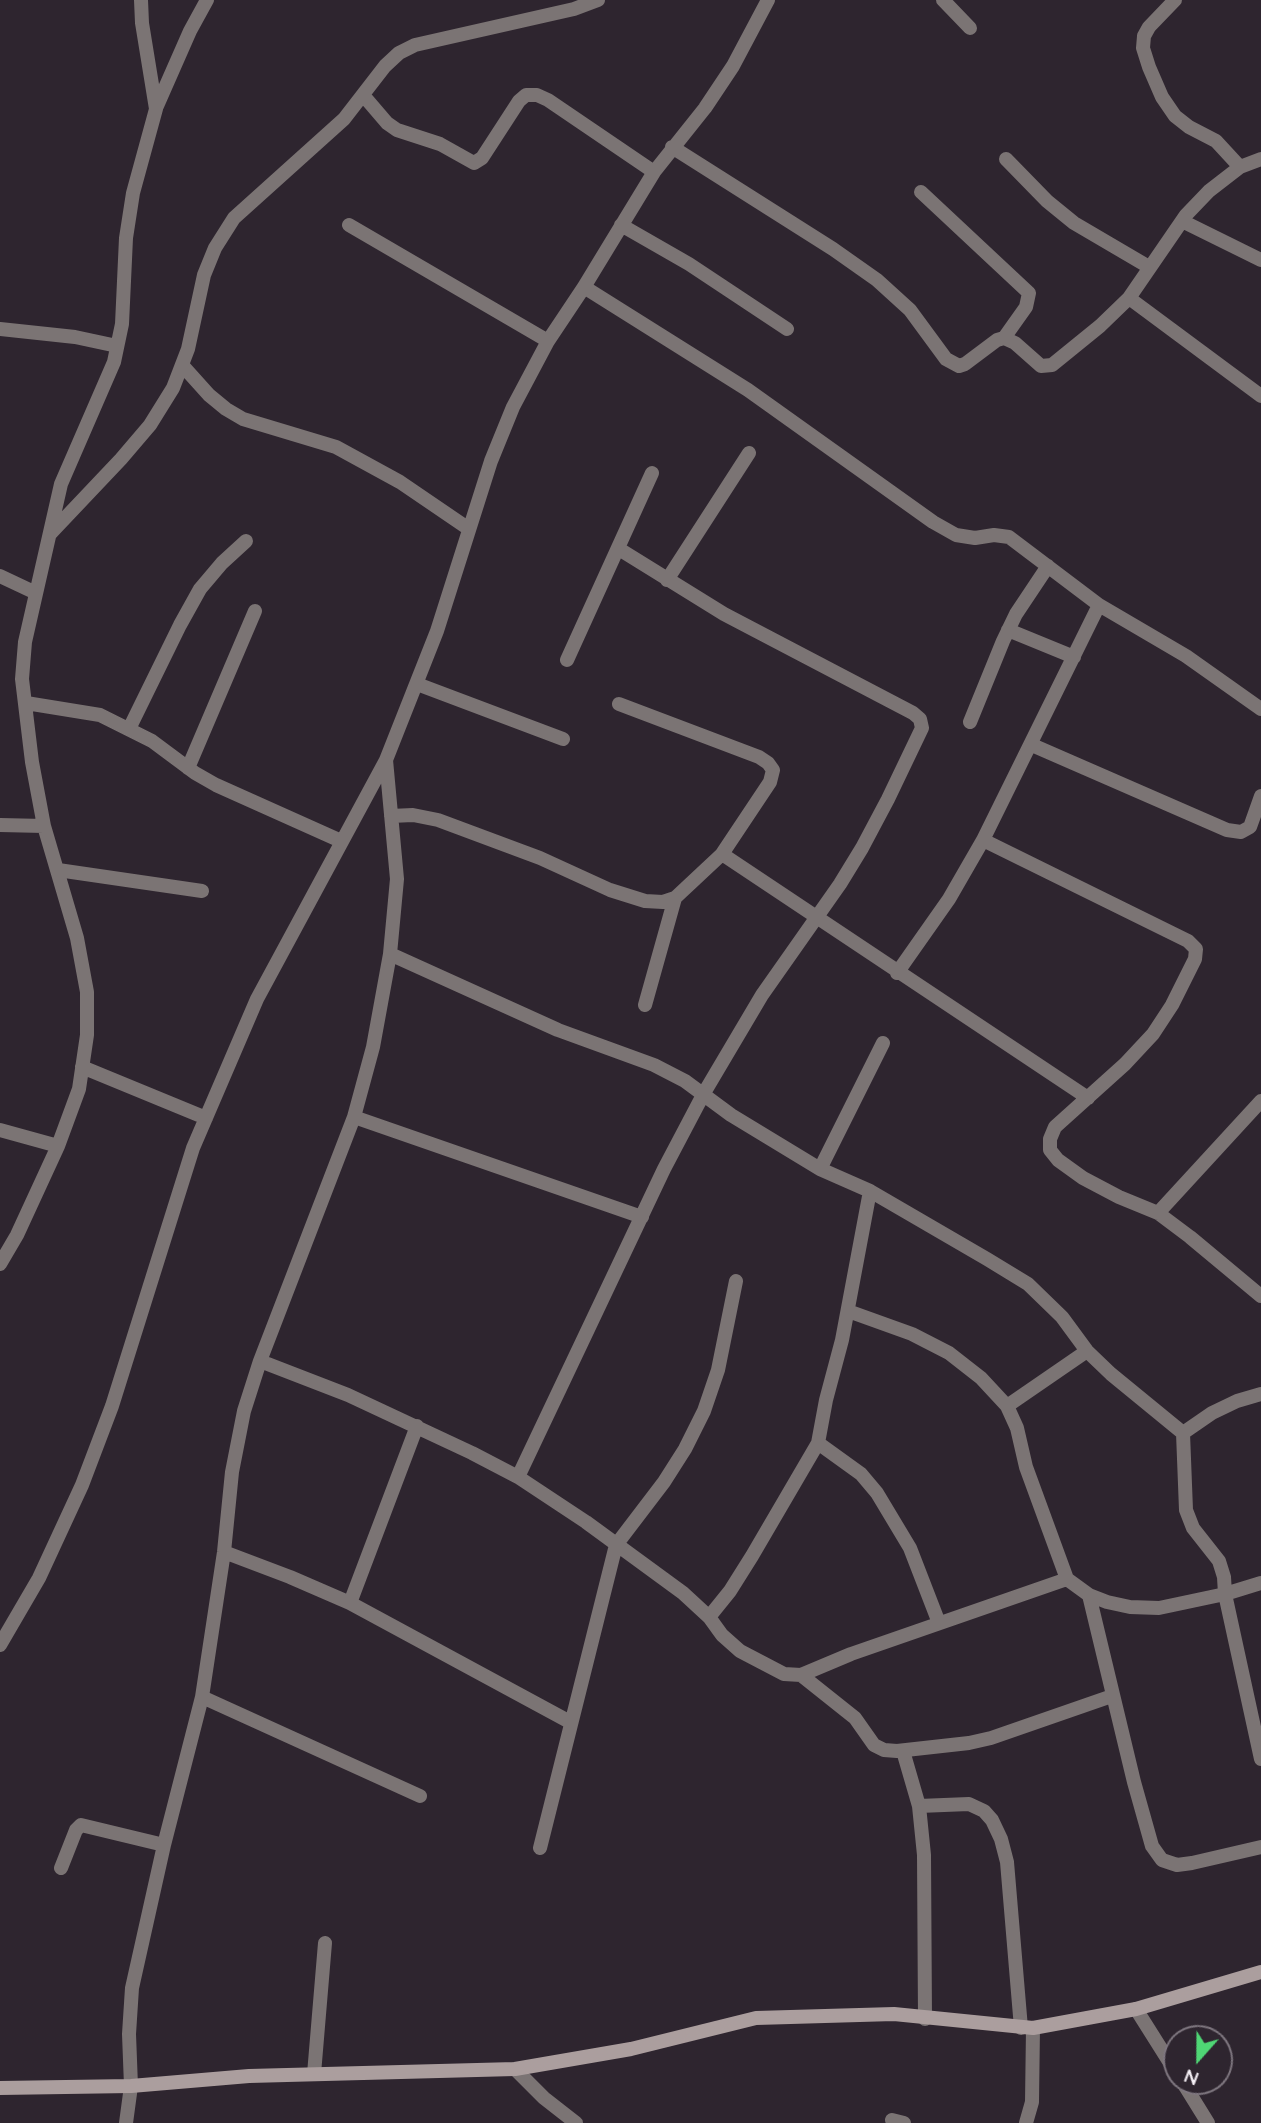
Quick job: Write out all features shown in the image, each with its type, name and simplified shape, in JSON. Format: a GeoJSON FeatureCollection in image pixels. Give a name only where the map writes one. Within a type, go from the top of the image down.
{"type":"FeatureCollection","features":[{"type":"Feature","properties":{"kind":"main road"},"geometry":{"type":"LineString","coordinates":[[0,2088],[131,2085],[249,2076],[514,2069],[631,2049],[757,2018],[894,2014],[1027,2028],[1136,2009],[1261,1972]]}},
{"type":"Feature","properties":{"kind":"street"},"geometry":{"type":"LineString","coordinates":[[141,0],[142,23],[156,109]]}},
{"type":"Feature","properties":{"kind":"street"},"geometry":{"type":"LineString","coordinates":[[0,1264],[17,1235],[58,1146],[79,1089],[87,1035],[87,992],[77,938],[44,826],[32,762],[22,679],[25,642],[61,484],[114,362],[122,324],[126,238],[133,193],[156,109],[190,31],[207,0]]}},
{"type":"Feature","properties":{"kind":"street"},"geometry":{"type":"LineString","coordinates":[[50,534],[93,491],[150,425],[173,388],[188,349],[204,275],[215,248],[234,218],[344,119],[385,66],[399,53],[415,45],[563,12],[598,0]]}},
{"type":"Feature","properties":{"kind":"street"},"geometry":{"type":"LineString","coordinates":[[0,1645],[39,1577],[82,1485],[112,1406],[189,1161],[257,999],[386,760],[437,631],[491,461],[513,407],[548,341],[584,288],[654,172],[705,108],[733,66],[768,0]]}},
{"type":"Feature","properties":{"kind":"street"},"geometry":{"type":"LineString","coordinates":[[943,0],[970,28]]}},
{"type":"Feature","properties":{"kind":"street"},"geometry":{"type":"LineString","coordinates":[[1175,0],[1144,36],[1143,48],[1149,67],[1162,97],[1175,116],[1189,127],[1216,141],[1240,167]]}},
{"type":"Feature","properties":{"kind":"street"},"geometry":{"type":"LineString","coordinates":[[363,95],[387,123],[397,130],[440,144],[474,163],[482,158],[519,101],[526,95],[537,95],[654,172]]}},
{"type":"Feature","properties":{"kind":"street"},"geometry":{"type":"LineString","coordinates":[[672,147],[877,280],[910,310],[952,364],[965,364],[997,340],[1004,338],[1026,307],[1029,293],[920,192]]}},
{"type":"Feature","properties":{"kind":"street"},"geometry":{"type":"LineString","coordinates":[[1006,159],[1047,201],[1074,223],[1149,267]]}},
{"type":"Feature","properties":{"kind":"street"},"geometry":{"type":"LineString","coordinates":[[1004,338],[1015,343],[1041,366],[1052,365],[1129,298],[1182,220],[1209,191],[1240,167],[1261,159]]}},
{"type":"Feature","properties":{"kind":"street"},"geometry":{"type":"LineString","coordinates":[[1182,220],[1261,260]]}},
{"type":"Feature","properties":{"kind":"street"},"geometry":{"type":"LineString","coordinates":[[349,225],[548,341]]}},
{"type":"Feature","properties":{"kind":"street"},"geometry":{"type":"LineString","coordinates":[[621,225],[690,264],[787,328]]}},
{"type":"Feature","properties":{"kind":"street"},"geometry":{"type":"LineString","coordinates":[[584,288],[748,390],[933,522],[956,535],[975,538],[994,534],[1009,537],[1100,605],[1186,656],[1261,709]]}},
{"type":"Feature","properties":{"kind":"street"},"geometry":{"type":"LineString","coordinates":[[1129,298],[1261,396]]}},
{"type":"Feature","properties":{"kind":"street"},"geometry":{"type":"LineString","coordinates":[[0,329],[75,337],[117,346]]}},
{"type":"Feature","properties":{"kind":"street"},"geometry":{"type":"LineString","coordinates":[[182,365],[209,395],[243,419],[336,447],[400,482],[469,529]]}},
{"type":"Feature","properties":{"kind":"street"},"geometry":{"type":"LineString","coordinates":[[667,580],[750,453]]}},
{"type":"Feature","properties":{"kind":"street"},"geometry":{"type":"LineString","coordinates":[[567,660],[652,473]]}},
{"type":"Feature","properties":{"kind":"street"},"geometry":{"type":"LineString","coordinates":[[129,729],[200,589],[222,563],[246,541]]}},
{"type":"Feature","properties":{"kind":"street"},"geometry":{"type":"LineString","coordinates":[[518,1477],[704,1093],[762,995],[845,875],[888,799],[922,728],[920,719],[913,713],[724,614],[619,549]]}},
{"type":"Feature","properties":{"kind":"street"},"geometry":{"type":"LineString","coordinates":[[970,722],[1008,630],[1048,566]]}},
{"type":"Feature","properties":{"kind":"street"},"geometry":{"type":"LineString","coordinates":[[0,576],[36,593]]}},
{"type":"Feature","properties":{"kind":"street"},"geometry":{"type":"LineString","coordinates":[[897,973],[949,899],[983,840],[1100,605]]}},
{"type":"Feature","properties":{"kind":"street"},"geometry":{"type":"LineString","coordinates":[[188,768],[255,611]]}},
{"type":"Feature","properties":{"kind":"street"},"geometry":{"type":"LineString","coordinates":[[1008,630],[1074,657]]}},
{"type":"Feature","properties":{"kind":"street"},"geometry":{"type":"LineString","coordinates":[[416,684],[563,739]]}},
{"type":"Feature","properties":{"kind":"street"},"geometry":{"type":"LineString","coordinates":[[26,702],[100,715],[152,741],[216,785],[341,841]]}},
{"type":"Feature","properties":{"kind":"street"},"geometry":{"type":"LineString","coordinates":[[391,816],[413,815],[438,820],[540,858],[610,890],[645,901],[663,902],[675,898],[722,854],[770,782],[773,770],[759,757],[619,704]]}},
{"type":"Feature","properties":{"kind":"street"},"geometry":{"type":"LineString","coordinates":[[1032,745],[1227,831],[1241,832],[1250,827],[1261,796]]}},
{"type":"Feature","properties":{"kind":"street"},"geometry":{"type":"LineString","coordinates":[[126,2123],[131,2085],[129,2034],[132,1988],[164,1845],[202,1697],[224,1552],[232,1472],[244,1411],[260,1361],[354,1117],[373,1046],[390,954],[397,879],[386,760]]}},
{"type":"Feature","properties":{"kind":"street"},"geometry":{"type":"LineString","coordinates":[[0,825],[44,826]]}},
{"type":"Feature","properties":{"kind":"street"},"geometry":{"type":"LineString","coordinates":[[983,840],[1188,941],[1196,949],[1195,959],[1172,1005],[1153,1034],[1055,1127],[1050,1139],[1050,1150],[1058,1160],[1083,1178],[1158,1213],[1261,1296]]}},
{"type":"Feature","properties":{"kind":"street"},"geometry":{"type":"LineString","coordinates":[[722,854],[1088,1098]]}},
{"type":"Feature","properties":{"kind":"street"},"geometry":{"type":"LineString","coordinates":[[58,870],[202,891]]}},
{"type":"Feature","properties":{"kind":"street"},"geometry":{"type":"LineString","coordinates":[[645,1005],[675,898]]}},
{"type":"Feature","properties":{"kind":"street"},"geometry":{"type":"LineString","coordinates":[[390,954],[558,1030],[654,1065],[704,1093],[731,1115],[820,1169],[870,1191],[1028,1284],[1062,1317],[1087,1351],[1135,1395],[1183,1433],[1186,1510],[1193,1528],[1219,1561],[1224,1577],[1225,1594],[1258,1723],[1261,1759]]}},
{"type":"Feature","properties":{"kind":"street"},"geometry":{"type":"LineString","coordinates":[[820,1169],[883,1042]]}},
{"type":"Feature","properties":{"kind":"street"},"geometry":{"type":"LineString","coordinates":[[82,1067],[206,1118]]}},
{"type":"Feature","properties":{"kind":"street"},"geometry":{"type":"LineString","coordinates":[[1158,1213],[1261,1101]]}},
{"type":"Feature","properties":{"kind":"street"},"geometry":{"type":"LineString","coordinates":[[354,1117],[642,1217]]}},
{"type":"Feature","properties":{"kind":"street"},"geometry":{"type":"LineString","coordinates":[[0,1130],[58,1146]]}},
{"type":"Feature","properties":{"kind":"street"},"geometry":{"type":"LineString","coordinates":[[709,1617],[730,1591],[752,1556],[818,1443],[848,1311],[870,1191]]}},
{"type":"Feature","properties":{"kind":"street"},"geometry":{"type":"LineString","coordinates":[[540,1848],[616,1545],[664,1482],[704,1412],[719,1370],[736,1281]]}},
{"type":"Feature","properties":{"kind":"street"},"geometry":{"type":"LineString","coordinates":[[848,1311],[912,1334],[949,1353],[981,1378],[1007,1406],[1017,1428],[1026,1467],[1067,1579],[1089,1595],[1130,1607],[1159,1608],[1225,1594],[1261,1583]]}},
{"type":"Feature","properties":{"kind":"street"},"geometry":{"type":"LineString","coordinates":[[1007,1406],[1087,1351]]}},
{"type":"Feature","properties":{"kind":"street"},"geometry":{"type":"LineString","coordinates":[[260,1361],[348,1395],[417,1426],[518,1477],[683,1593],[740,1651],[785,1674],[801,1675],[1067,1579]]}},
{"type":"Feature","properties":{"kind":"street"},"geometry":{"type":"LineString","coordinates":[[1183,1433],[1212,1413],[1261,1394]]}},
{"type":"Feature","properties":{"kind":"street"},"geometry":{"type":"LineString","coordinates":[[350,1603],[417,1426]]}},
{"type":"Feature","properties":{"kind":"street"},"geometry":{"type":"LineString","coordinates":[[818,1443],[861,1474],[877,1493],[910,1548],[939,1623]]}},
{"type":"Feature","properties":{"kind":"street"},"geometry":{"type":"LineString","coordinates":[[224,1552],[350,1603],[570,1722]]}},
{"type":"Feature","properties":{"kind":"street"},"geometry":{"type":"LineString","coordinates":[[1089,1595],[1112,1696],[1152,1846],[1162,1860],[1177,1865],[1261,1847]]}},
{"type":"Feature","properties":{"kind":"street"},"geometry":{"type":"LineString","coordinates":[[801,1675],[855,1718],[874,1745],[884,1750],[903,1751],[969,1744],[1112,1696]]}},
{"type":"Feature","properties":{"kind":"street"},"geometry":{"type":"LineString","coordinates":[[202,1697],[420,1796]]}},
{"type":"Feature","properties":{"kind":"street"},"geometry":{"type":"LineString","coordinates":[[903,1751],[919,1806],[923,1855],[925,2019]]}},
{"type":"Feature","properties":{"kind":"street"},"geometry":{"type":"LineString","coordinates":[[919,1806],[969,1804],[984,1811],[1002,1839],[1027,2028],[1032,2102],[1026,2123]]}},
{"type":"Feature","properties":{"kind":"street"},"geometry":{"type":"LineString","coordinates":[[61,1868],[76,1830],[81,1825],[164,1845]]}},
{"type":"Feature","properties":{"kind":"street"},"geometry":{"type":"LineString","coordinates":[[314,2074],[325,1943]]}},
{"type":"Feature","properties":{"kind":"street"},"geometry":{"type":"LineString","coordinates":[[1136,2009],[1163,2052]]}},
{"type":"Feature","properties":{"kind":"street"},"geometry":{"type":"LineString","coordinates":[[514,2069],[544,2098],[576,2123]]}},
{"type":"Feature","properties":{"kind":"street"},"geometry":{"type":"LineString","coordinates":[[1191,2095],[1208,2123]]}}]}
